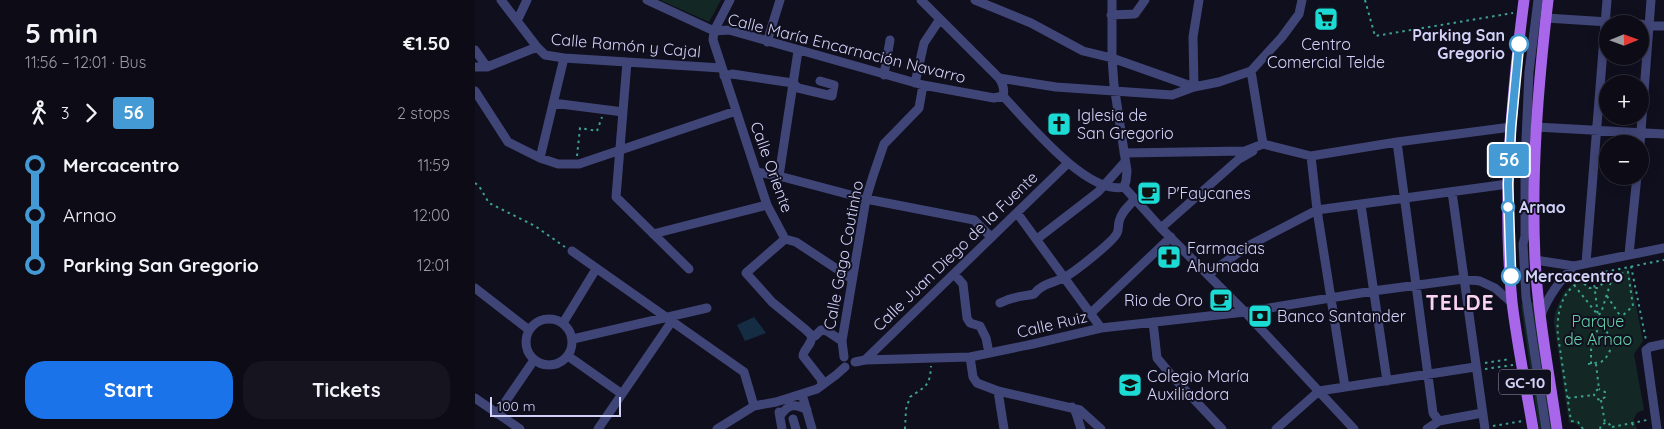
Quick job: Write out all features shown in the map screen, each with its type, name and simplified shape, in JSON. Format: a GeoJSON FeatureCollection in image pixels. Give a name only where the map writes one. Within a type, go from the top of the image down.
{"type":"FeatureCollection","features":[{"type":"Feature","properties":{"kind":"main road","name":"GC-10"},"geometry":{"type":"LineString","coordinates":[[1548,0],[1536,127],[1535,260],[1540,318],[1557,429]]}},
{"type":"Feature","properties":{"kind":"main road","name":"GC-10"},"geometry":{"type":"LineString","coordinates":[[1523,6],[1511,127],[1508,184],[1512,303],[1533,429]]}},
{"type":"Feature","properties":{"kind":"street"},"geometry":{"type":"LineString","coordinates":[[501,0],[537,47]]}},
{"type":"Feature","properties":{"kind":"street"},"geometry":{"type":"LineString","coordinates":[[517,21],[527,0]]}},
{"type":"Feature","properties":{"kind":"street"},"geometry":{"type":"LineString","coordinates":[[647,0],[714,31],[730,0]]}},
{"type":"Feature","properties":{"kind":"street"},"geometry":{"type":"LineString","coordinates":[[767,42],[780,0]]}},
{"type":"Feature","properties":{"kind":"street"},"geometry":{"type":"LineString","coordinates":[[921,0],[999,78],[1003,84],[1003,96],[1067,164],[1102,186],[1113,189],[1123,188]]}},
{"type":"Feature","properties":{"kind":"street"},"geometry":{"type":"LineString","coordinates":[[975,0],[1031,23],[1083,51],[1112,58],[1194,88]]}},
{"type":"Feature","properties":{"kind":"street"},"geometry":{"type":"LineString","coordinates":[[1112,0],[1112,58],[1124,162],[1127,171],[1123,188]]}},
{"type":"Feature","properties":{"kind":"street"},"geometry":{"type":"LineString","coordinates":[[1111,15],[1135,14],[1145,0]]}},
{"type":"Feature","properties":{"kind":"street"},"geometry":{"type":"LineString","coordinates":[[1194,88],[1193,37],[1199,0]]}},
{"type":"Feature","properties":{"kind":"street"},"geometry":{"type":"LineString","coordinates":[[999,78],[1056,87],[1172,95],[1251,71],[1299,14],[1302,0]]}},
{"type":"Feature","properties":{"kind":"street"},"geometry":{"type":"LineString","coordinates":[[1538,0],[1529,72],[1525,163],[1525,236],[1523,244],[1526,297],[1546,429]]}},
{"type":"Feature","properties":{"kind":"street"},"geometry":{"type":"LineString","coordinates":[[1606,15],[1607,0]]}},
{"type":"Feature","properties":{"kind":"street"},"geometry":{"type":"LineString","coordinates":[[1651,0],[1649,26],[1664,26]]}},
{"type":"Feature","properties":{"kind":"street"},"geometry":{"type":"LineString","coordinates":[[1546,18],[1599,21]]}},
{"type":"Feature","properties":{"kind":"street","name":"Calle Gago Coutinho"},"geometry":{"type":"LineString","coordinates":[[845,362],[842,341],[866,199],[884,144],[919,108],[919,84],[924,43],[940,19]]}},
{"type":"Feature","properties":{"kind":"street","name":"Calle María Encarnación Navarro"},"geometry":{"type":"LineString","coordinates":[[714,31],[729,30],[919,84],[994,98],[1003,96]]}},
{"type":"Feature","properties":{"kind":"street","name":"Calle Oriente"},"geometry":{"type":"LineString","coordinates":[[714,31],[713,40],[767,205],[785,239]]}},
{"type":"Feature","properties":{"kind":"street"},"geometry":{"type":"LineString","coordinates":[[884,75],[889,40]]}},
{"type":"Feature","properties":{"kind":"street","name":"Calle Ramón y Cajal"},"geometry":{"type":"LineString","coordinates":[[475,67],[487,67],[537,47],[545,55],[723,72],[793,83],[797,88],[832,96],[834,85],[820,81]]}},
{"type":"Feature","properties":{"kind":"street"},"geometry":{"type":"LineString","coordinates":[[475,50],[487,67]]}},
{"type":"Feature","properties":{"kind":"street"},"geometry":{"type":"LineString","coordinates":[[779,176],[798,51]]}},
{"type":"Feature","properties":{"kind":"street"},"geometry":{"type":"LineString","coordinates":[[540,158],[565,58]]}},
{"type":"Feature","properties":{"kind":"street"},"geometry":{"type":"LineString","coordinates":[[627,62],[616,197],[689,269]]}},
{"type":"Feature","properties":{"kind":"street"},"geometry":{"type":"LineString","coordinates":[[1586,263],[1602,65]]}},
{"type":"Feature","properties":{"kind":"street"},"geometry":{"type":"LineString","coordinates":[[1641,135],[1646,65]]}},
{"type":"Feature","properties":{"kind":"street"},"geometry":{"type":"LineString","coordinates":[[1251,71],[1263,144]]}},
{"type":"Feature","properties":{"kind":"street"},"geometry":{"type":"LineString","coordinates":[[475,91],[508,142],[540,158],[558,164],[579,164],[736,111]]}},
{"type":"Feature","properties":{"kind":"street"},"geometry":{"type":"LineString","coordinates":[[553,103],[623,112]]}},
{"type":"Feature","properties":{"kind":"street"},"geometry":{"type":"LineString","coordinates":[[1124,152],[1245,150],[1263,144],[1311,156],[1397,142],[1511,127]]}},
{"type":"Feature","properties":{"kind":"street"},"geometry":{"type":"LineString","coordinates":[[1536,127],[1664,134]]}},
{"type":"Feature","properties":{"kind":"street"},"geometry":{"type":"LineString","coordinates":[[1397,142],[1433,414],[1439,421]]}},
{"type":"Feature","properties":{"kind":"street"},"geometry":{"type":"LineString","coordinates":[[1161,228],[1239,159],[1263,144]]}},
{"type":"Feature","properties":{"kind":"street"},"geometry":{"type":"LineString","coordinates":[[1311,156],[1317,210],[1345,387]]}},
{"type":"Feature","properties":{"kind":"street"},"geometry":{"type":"LineString","coordinates":[[1037,239],[1098,192],[1124,162]]}},
{"type":"Feature","properties":{"kind":"street","name":"Calle Juan Diego de la Fuente"},"geometry":{"type":"LineString","coordinates":[[860,361],[1067,164]]}},
{"type":"Feature","properties":{"kind":"street"},"geometry":{"type":"LineString","coordinates":[[756,172],[779,176],[866,199],[974,220],[991,237]]}},
{"type":"Feature","properties":{"kind":"street"},"geometry":{"type":"LineString","coordinates":[[1209,274],[1245,247],[1317,210],[1508,184]]}},
{"type":"Feature","properties":{"kind":"street"},"geometry":{"type":"LineString","coordinates":[[1629,254],[1636,185]]}},
{"type":"Feature","properties":{"kind":"street"},"geometry":{"type":"LineString","coordinates":[[1123,188],[1209,274],[1354,429]]}},
{"type":"Feature","properties":{"kind":"street"},"geometry":{"type":"LineString","coordinates":[[1452,192],[1463,279],[1479,367],[1484,428]]}},
{"type":"Feature","properties":{"kind":"street"},"geometry":{"type":"LineString","coordinates":[[1000,303],[1015,296],[1021,297],[1034,294],[1039,287],[1057,282],[1065,277],[1108,243],[1117,233],[1121,215],[1135,200]]}},
{"type":"Feature","properties":{"kind":"street"},"geometry":{"type":"LineString","coordinates":[[653,234],[767,205]]}},
{"type":"Feature","properties":{"kind":"street"},"geometry":{"type":"LineString","coordinates":[[1361,205],[1387,381]]}},
{"type":"Feature","properties":{"kind":"street"},"geometry":{"type":"LineString","coordinates":[[1017,213],[1101,328]]}},
{"type":"Feature","properties":{"kind":"street"},"geometry":{"type":"LineString","coordinates":[[1091,313],[1171,237]]}},
{"type":"Feature","properties":{"kind":"street"},"geometry":{"type":"LineString","coordinates":[[823,386],[821,379],[803,356],[803,352],[811,342],[811,336],[807,330],[772,302],[746,273],[785,239],[796,242],[852,279]]}},
{"type":"Feature","properties":{"kind":"street"},"geometry":{"type":"LineString","coordinates":[[1535,260],[1574,266],[1664,248]]}},
{"type":"Feature","properties":{"kind":"street"},"geometry":{"type":"LineString","coordinates":[[572,251],[744,372],[754,406]]}},
{"type":"Feature","properties":{"kind":"street"},"geometry":{"type":"LineString","coordinates":[[1540,318],[1556,285],[1574,266]]}},
{"type":"Feature","properties":{"kind":"street"},"geometry":{"type":"LineString","coordinates":[[563,323],[596,269]]}},
{"type":"Feature","properties":{"kind":"street"},"geometry":{"type":"LineString","coordinates":[[953,274],[963,284],[967,318],[970,323],[980,326],[986,338],[989,353]]}},
{"type":"Feature","properties":{"kind":"street"},"geometry":{"type":"LineString","coordinates":[[1463,279],[1480,282],[1495,288],[1512,303]]}},
{"type":"Feature","properties":{"kind":"street","name":"Calle Ruiz"},"geometry":{"type":"LineString","coordinates":[[860,361],[970,357],[1101,328],[1245,312],[1373,291],[1463,279]]}},
{"type":"Feature","properties":{"kind":"street"},"geometry":{"type":"LineString","coordinates":[[475,288],[529,330]]}},
{"type":"Feature","properties":{"kind":"street"},"geometry":{"type":"LineString","coordinates":[[573,340],[669,320],[707,308]]}},
{"type":"Feature","properties":{"kind":"street"},"geometry":{"type":"LineString","coordinates":[[555,319],[563,323],[571,333],[573,340],[568,356],[558,364],[549,366],[534,360],[526,348],[529,330],[540,320],[555,319]]}},
{"type":"Feature","properties":{"kind":"street"},"geometry":{"type":"LineString","coordinates":[[598,429],[669,320]]}},
{"type":"Feature","properties":{"kind":"street"},"geometry":{"type":"LineString","coordinates":[[1153,322],[1157,358],[1222,429]]}},
{"type":"Feature","properties":{"kind":"street"},"geometry":{"type":"LineString","coordinates":[[811,336],[815,336],[821,330],[827,330],[842,341]]}},
{"type":"Feature","properties":{"kind":"street"},"geometry":{"type":"LineString","coordinates":[[1657,429],[1646,350],[1650,347],[1664,344]]}},
{"type":"Feature","properties":{"kind":"street"},"geometry":{"type":"LineString","coordinates":[[717,429],[754,406],[776,402],[823,386],[851,355],[860,361]]}},
{"type":"Feature","properties":{"kind":"street"},"geometry":{"type":"LineString","coordinates":[[568,356],[622,394]]}},
{"type":"Feature","properties":{"kind":"street"},"geometry":{"type":"LineString","coordinates":[[970,357],[973,377],[977,383],[998,391],[1072,407],[1080,410],[1101,429]]}},
{"type":"Feature","properties":{"kind":"street"},"geometry":{"type":"LineString","coordinates":[[497,414],[534,360]]}},
{"type":"Feature","properties":{"kind":"street"},"geometry":{"type":"LineString","coordinates":[[1276,429],[1319,390],[1479,367]]}},
{"type":"Feature","properties":{"kind":"street"},"geometry":{"type":"LineString","coordinates":[[998,391],[1004,429]]}},
{"type":"Feature","properties":{"kind":"street"},"geometry":{"type":"LineString","coordinates":[[803,394],[812,429]]}},
{"type":"Feature","properties":{"kind":"street"},"geometry":{"type":"LineString","coordinates":[[475,398],[520,429]]}},
{"type":"Feature","properties":{"kind":"street"},"geometry":{"type":"LineString","coordinates":[[776,402],[782,429]]}},
{"type":"Feature","properties":{"kind":"street"},"geometry":{"type":"LineString","coordinates":[[780,416],[788,406],[793,404],[807,410]]}},
{"type":"Feature","properties":{"kind":"street"},"geometry":{"type":"LineString","coordinates":[[1072,407],[1080,427],[1090,419]]}},
{"type":"Feature","properties":{"kind":"street"},"geometry":{"type":"LineString","coordinates":[[1427,429],[1439,421],[1482,413]]}},
{"type":"Feature","properties":{"kind":"street"},"geometry":{"type":"LineString","coordinates":[[793,419],[796,429]]}},
{"type":"Feature","properties":{"kind":"path"},"geometry":{"type":"LineString","coordinates":[[1365,0],[1375,36],[1523,6]]}},
{"type":"Feature","properties":{"kind":"path"},"geometry":{"type":"LineString","coordinates":[[579,164],[577,159],[580,128],[597,131],[604,110]]}},
{"type":"Feature","properties":{"kind":"path"},"geometry":{"type":"LineString","coordinates":[[475,183],[479,186],[489,203],[535,226],[572,251]]}},
{"type":"Feature","properties":{"kind":"path"},"geometry":{"type":"LineString","coordinates":[[1570,283],[1575,279],[1593,274],[1664,260]]}},
{"type":"Feature","properties":{"kind":"path"},"geometry":{"type":"LineString","coordinates":[[1631,266],[1646,341],[1646,350]]}},
{"type":"Feature","properties":{"kind":"path"},"geometry":{"type":"LineString","coordinates":[[1583,429],[1578,422],[1571,421],[1557,328],[1563,300],[1574,285],[1581,281],[1586,286],[1596,288],[1603,285],[1606,276],[1628,272],[1633,306],[1607,331]]}},
{"type":"Feature","properties":{"kind":"path"},"geometry":{"type":"LineString","coordinates":[[1593,274],[1599,325],[1591,350],[1590,364],[1596,364],[1605,359],[1611,350],[1611,340],[1607,331],[1599,325]]}},
{"type":"Feature","properties":{"kind":"path"},"geometry":{"type":"LineString","coordinates":[[1599,315],[1613,275]]}},
{"type":"Feature","properties":{"kind":"path"},"geometry":{"type":"LineString","coordinates":[[1574,285],[1599,315]]}},
{"type":"Feature","properties":{"kind":"path"},"geometry":{"type":"LineString","coordinates":[[1607,295],[1621,317]]}},
{"type":"Feature","properties":{"kind":"path"},"geometry":{"type":"LineString","coordinates":[[905,429],[906,409],[910,397],[931,380],[931,358]]}},
{"type":"Feature","properties":{"kind":"path"},"geometry":{"type":"LineString","coordinates":[[1479,367],[1514,358]]}},
{"type":"Feature","properties":{"kind":"path"},"geometry":{"type":"LineString","coordinates":[[1596,364],[1599,388],[1605,392],[1605,397],[1601,400]]}},
{"type":"Feature","properties":{"kind":"path"},"geometry":{"type":"LineString","coordinates":[[1479,367],[1515,365]]}},
{"type":"Feature","properties":{"kind":"path"},"geometry":{"type":"LineString","coordinates":[[1594,395],[1595,391],[1599,388]]}},
{"type":"Feature","properties":{"kind":"path"},"geometry":{"type":"LineString","coordinates":[[1568,398],[1594,395]]}},
{"type":"Feature","properties":{"kind":"path"},"geometry":{"type":"LineString","coordinates":[[1594,395],[1597,399],[1601,400]]}},
{"type":"Feature","properties":{"kind":"path"},"geometry":{"type":"LineString","coordinates":[[1601,400],[1605,422]]}},
{"type":"Feature","properties":{"kind":"path"},"geometry":{"type":"LineString","coordinates":[[1605,422],[1609,423],[1612,428],[1655,418]]}},
{"type":"Feature","properties":{"kind":"path"},"geometry":{"type":"LineString","coordinates":[[1484,428],[1523,421]]}},
{"type":"Feature","properties":{"kind":"path"},"geometry":{"type":"LineString","coordinates":[[1600,429],[1601,425],[1605,422]]}},
{"type":"Feature","properties":{"kind":"path"},"geometry":{"type":"LineString","coordinates":[[1632,423],[1635,429]]}},
{"type":"Feature","properties":{"kind":"green space"},"geometry":{"type":"Polygon","coordinates":[[[660,0],[721,0],[709,22],[660,0]]]}},
{"type":"Feature","properties":{"kind":"green space","name":"Parque de Arnao"},"geometry":{"type":"Polygon","coordinates":[[[1629,269],[1643,341],[1634,354],[1644,410],[1637,413],[1634,419],[1637,429],[1582,429],[1575,423],[1569,423],[1554,322],[1555,313],[1563,294],[1571,285],[1583,279],[1588,286],[1598,287],[1603,281],[1604,274],[1629,269]]]}},
{"type":"Feature","properties":{"kind":"green space"},"geometry":{"type":"Polygon","coordinates":[[[1534,302],[1553,429],[1539,429],[1521,305],[1534,302]]]}},
{"type":"Feature","properties":{"kind":"water"},"geometry":{"type":"Polygon","coordinates":[[[754,317],[766,333],[745,341],[737,325],[754,317]]]}},
{"type":"Feature","properties":{"kind":"bus line","name":"56"},"geometry":{"type":"LineString","coordinates":[[1511,276],[1508,184],[1519,44]]}},
{"type":"Feature","properties":{"kind":"place","name":"Centro Comercial Telde"},"geometry":{"type":"Point","coordinates":[1326,19]}},
{"type":"Feature","properties":{"kind":"place","name":"Parking San Gregorio"},"geometry":{"type":"Point","coordinates":[1519,44]}},
{"type":"Feature","properties":{"kind":"place","name":"Iglesia de San Gregorio"},"geometry":{"type":"Point","coordinates":[1059,124]}},
{"type":"Feature","properties":{"kind":"place","name":"P'Faycanes"},"geometry":{"type":"Point","coordinates":[1149,193]}},
{"type":"Feature","properties":{"kind":"place","name":"Arnao"},"geometry":{"type":"Point","coordinates":[1508,207]}},
{"type":"Feature","properties":{"kind":"place","name":"Farmacias Ahumada"},"geometry":{"type":"Point","coordinates":[1169,257]}},
{"type":"Feature","properties":{"kind":"place","name":"Mercacentro"},"geometry":{"type":"Point","coordinates":[1511,276]}},
{"type":"Feature","properties":{"kind":"place","name":"Rio de Oro"},"geometry":{"type":"Point","coordinates":[1221,300]}},
{"type":"Feature","properties":{"kind":"place","name":"Banco Santander"},"geometry":{"type":"Point","coordinates":[1260,316]}},
{"type":"Feature","properties":{"kind":"place","name":"Colegio María Auxiliadora"},"geometry":{"type":"Point","coordinates":[1130,385]}},
{"type":"Feature","properties":{"kind":"district","name":"TELDE"},"geometry":{"type":"Point","coordinates":[1460,302]}}]}
